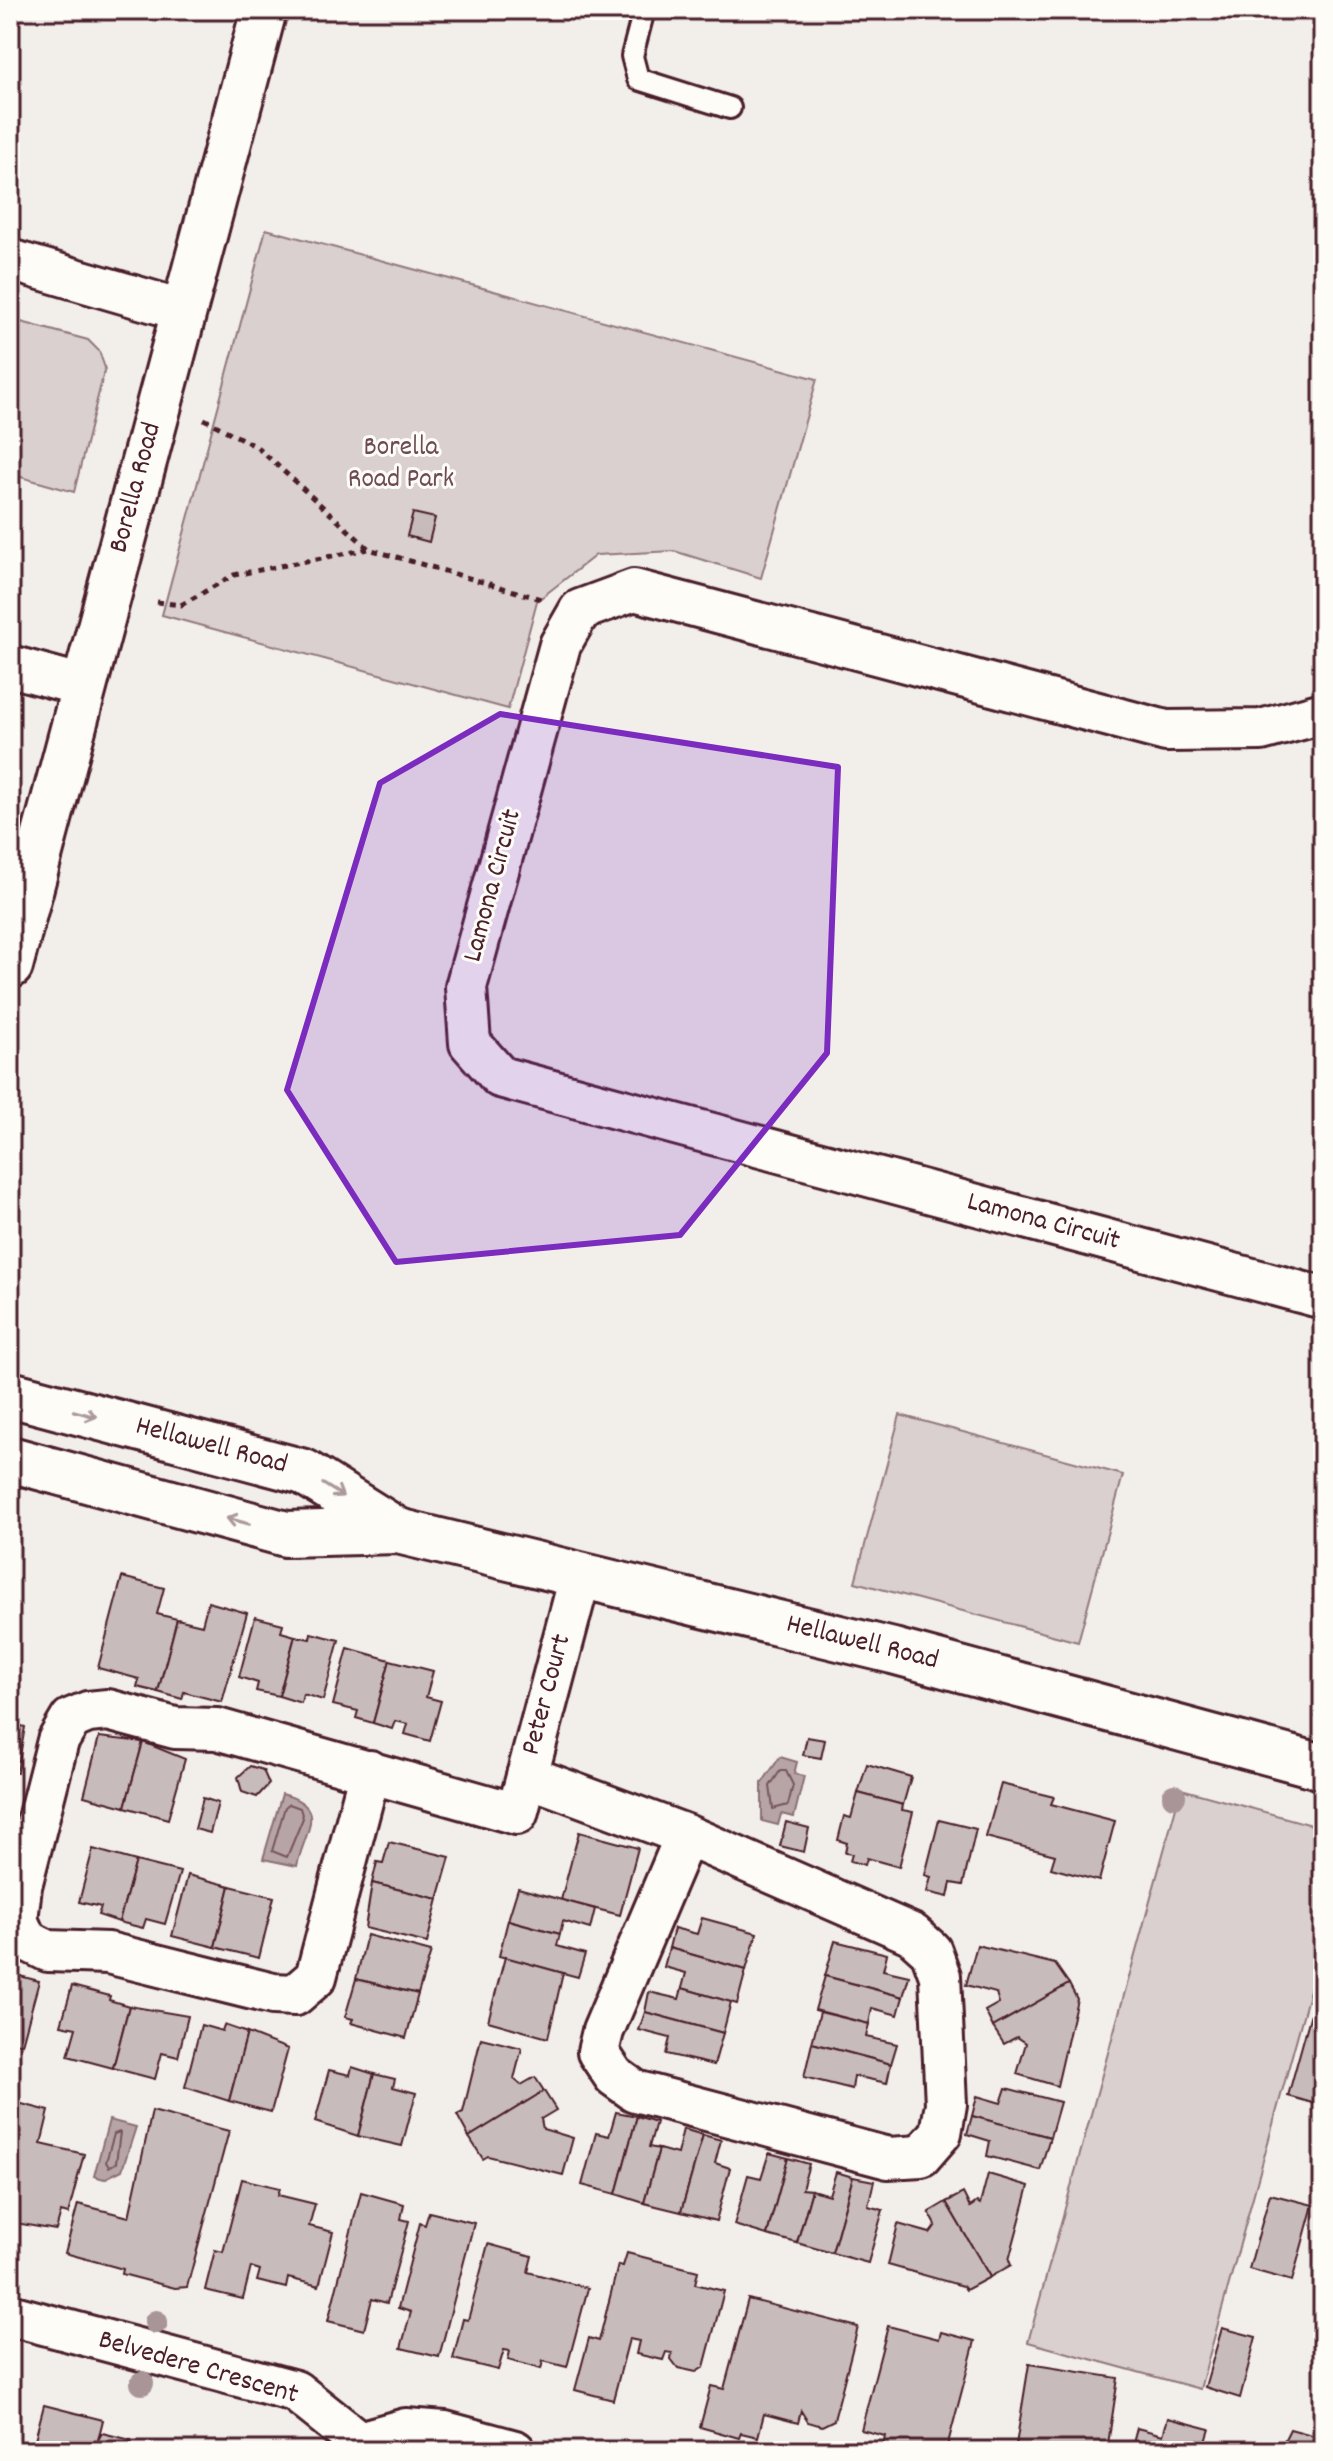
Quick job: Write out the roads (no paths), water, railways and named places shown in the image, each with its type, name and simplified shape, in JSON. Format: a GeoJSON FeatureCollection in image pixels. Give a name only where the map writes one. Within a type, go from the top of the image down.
{"type":"FeatureCollection","features":[{"type":"Feature","properties":{"kind":"street","name":"Borella Road"},"geometry":{"type":"LineString","coordinates":[[10,966],[264,10]]}},
{"type":"Feature","properties":{"kind":"street"},"geometry":{"type":"LineString","coordinates":[[10,260],[185,311]]}},
{"type":"Feature","properties":{"kind":"street","name":"Lamona Circuit"},"geometry":{"type":"LineString","coordinates":[[1323,713],[1261,730],[1166,731],[634,590],[580,610],[560,645],[466,987],[470,1043],[500,1077],[1323,1298]]}},
{"type":"Feature","properties":{"kind":"street"},"geometry":{"type":"LineString","coordinates":[[10,666],[84,686]]}},
{"type":"Feature","properties":{"kind":"street","name":"Hellawell Road"},"geometry":{"type":"LineString","coordinates":[[10,1394],[304,1472],[398,1531]]}},
{"type":"Feature","properties":{"kind":"street","name":"Hellawell Road"},"geometry":{"type":"LineString","coordinates":[[10,1459],[286,1534],[398,1531],[893,1651],[1323,1767]]}},
{"type":"Feature","properties":{"kind":"street","name":"Peter Court"},"geometry":{"type":"LineString","coordinates":[[522,1795],[580,1577]]}},
{"type":"Feature","properties":{"kind":"street"},"geometry":{"type":"LineString","coordinates":[[370,1771],[316,1977],[295,1995],[273,1994],[108,1953],[48,1951],[26,1940],[17,1920],[21,1886],[58,1741],[71,1719],[80,1715],[108,1710],[175,1728],[217,1729],[370,1771],[522,1795],[686,1835],[912,1934],[931,1951],[940,1976],[946,2104],[941,2133],[921,2156],[888,2158],[635,2091],[614,2076],[598,2052],[603,2031],[686,1835]]}},
{"type":"Feature","properties":{"kind":"street","name":"Belvedere Crescent"},"geometry":{"type":"LineString","coordinates":[[10,2315],[295,2391],[358,2446],[406,2429],[445,2432],[515,2451]]}},
{"type":"Feature","properties":{"kind":"lane"},"geometry":{"type":"LineString","coordinates":[[644,10],[632,56],[638,79],[730,108]]}},
{"type":"Feature","properties":{"kind":"water"},"geometry":{"type":"Polygon","coordinates":[[[780,1757],[797,1762],[794,1774],[804,1776],[794,1817],[781,1814],[778,1825],[762,1821],[762,1783],[780,1757]]]}},
{"type":"Feature","properties":{"kind":"water"},"geometry":{"type":"Polygon","coordinates":[[[282,1794],[297,1799],[310,1813],[297,1866],[263,1859],[282,1794]]]}},
{"type":"Feature","properties":{"kind":"water"},"geometry":{"type":"Polygon","coordinates":[[[109,2120],[136,2127],[122,2170],[104,2179],[94,2176],[109,2120]]]}},
{"type":"Feature","properties":{"kind":"park label","name":"Borella Road Park"},"geometry":{"type":"Point","coordinates":[401,465]}}]}
